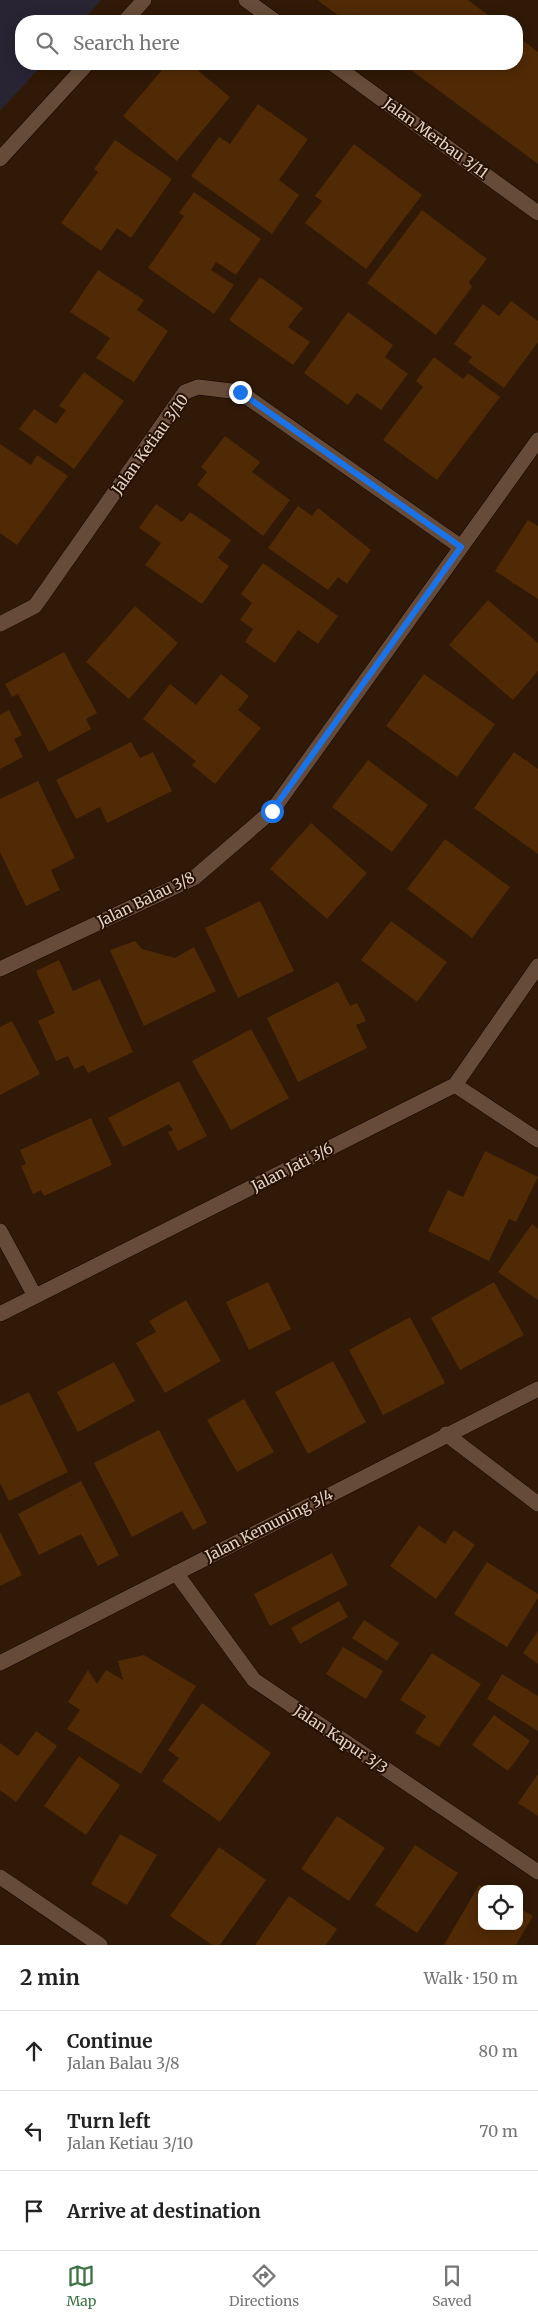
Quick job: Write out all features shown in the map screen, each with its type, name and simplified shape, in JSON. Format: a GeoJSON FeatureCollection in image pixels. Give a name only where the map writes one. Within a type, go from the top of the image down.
{"type":"FeatureCollection","features":[{"type":"Feature","properties":{"kind":"street"},"geometry":{"type":"LineString","coordinates":[[130,15],[144,0]]}},
{"type":"Feature","properties":{"kind":"street"},"geometry":{"type":"LineString","coordinates":[[246,0],[267,15]]}},
{"type":"Feature","properties":{"kind":"street"},"geometry":{"type":"LineString","coordinates":[[0,159],[82,70]]}},
{"type":"Feature","properties":{"kind":"street","name":"Jalan Merbau 3/11"},"geometry":{"type":"LineString","coordinates":[[341,70],[538,213]]}},
{"type":"Feature","properties":{"kind":"street","name":"Jalan Ketiau 3/10"},"geometry":{"type":"LineString","coordinates":[[0,624],[35,606],[185,392],[198,386],[240,392],[461,547]]}},
{"type":"Feature","properties":{"kind":"street","name":"Jalan Balau 3/8"},"geometry":{"type":"LineString","coordinates":[[0,969],[194,878],[272,811],[538,440]]}},
{"type":"Feature","properties":{"kind":"street","name":"Jalan Jati 3/6"},"geometry":{"type":"LineString","coordinates":[[0,1314],[455,1085],[538,966]]}},
{"type":"Feature","properties":{"kind":"street"},"geometry":{"type":"LineString","coordinates":[[455,1085],[538,1140]]}},
{"type":"Feature","properties":{"kind":"street"},"geometry":{"type":"LineString","coordinates":[[0,1231],[35,1296]]}},
{"type":"Feature","properties":{"kind":"street","name":"Jalan Kemuning 3/4"},"geometry":{"type":"LineString","coordinates":[[0,1663],[446,1434],[538,1390]]}},
{"type":"Feature","properties":{"kind":"street"},"geometry":{"type":"LineString","coordinates":[[446,1434],[538,1504]]}},
{"type":"Feature","properties":{"kind":"street","name":"Jalan Kapur 3/3"},"geometry":{"type":"LineString","coordinates":[[176,1573],[254,1680],[538,1872]]}},
{"type":"Feature","properties":{"kind":"street"},"geometry":{"type":"LineString","coordinates":[[0,1877],[100,1945]]}},
{"type":"Feature","properties":{"kind":"shaded area"},"geometry":{"type":"Polygon","coordinates":[[[0,0],[101,0],[87,15],[15,15],[15,70],[38,70],[0,111],[0,0]]]}},
{"type":"Feature","properties":{"kind":"building"},"geometry":{"type":"Polygon","coordinates":[[[317,0],[468,0],[488,15],[338,15],[317,0]]]}},
{"type":"Feature","properties":{"kind":"building"},"geometry":{"type":"Polygon","coordinates":[[[523,41],[538,52],[538,164],[411,70],[523,70],[523,41]]]}},
{"type":"Feature","properties":{"kind":"building"},"geometry":{"type":"Polygon","coordinates":[[[162,70],[197,70],[230,97],[177,161],[123,116],[162,70]]]}},
{"type":"Feature","properties":{"kind":"building"},"geometry":{"type":"Polygon","coordinates":[[[258,104],[308,139],[279,180],[299,195],[272,234],[191,176],[219,137],[230,144],[258,104]]]}},
{"type":"Feature","properties":{"kind":"building"},"geometry":{"type":"Polygon","coordinates":[[[115,140],[172,179],[131,238],[117,228],[101,251],[61,223],[98,172],[94,169],[115,140]]]}},
{"type":"Feature","properties":{"kind":"building"},"geometry":{"type":"Polygon","coordinates":[[[354,144],[422,195],[366,269],[305,223],[322,201],[315,196],[354,144]]]}},
{"type":"Feature","properties":{"kind":"building"},"geometry":{"type":"Polygon","coordinates":[[[194,192],[261,239],[236,275],[216,262],[211,270],[234,285],[214,314],[148,268],[184,216],[179,213],[194,192]]]}},
{"type":"Feature","properties":{"kind":"building"},"geometry":{"type":"Polygon","coordinates":[[[422,210],[487,259],[469,282],[472,287],[436,335],[367,283],[422,210]]]}},
{"type":"Feature","properties":{"kind":"building"},"geometry":{"type":"Polygon","coordinates":[[[98,270],[144,300],[137,310],[168,331],[134,382],[96,358],[110,338],[70,312],[98,270]]]}},
{"type":"Feature","properties":{"kind":"building"},"geometry":{"type":"Polygon","coordinates":[[[260,277],[303,308],[288,327],[310,342],[293,365],[229,320],[260,277]]]}},
{"type":"Feature","properties":{"kind":"building"},"geometry":{"type":"Polygon","coordinates":[[[511,301],[538,321],[538,342],[504,388],[468,362],[472,357],[454,344],[483,304],[499,316],[511,301]]]}},
{"type":"Feature","properties":{"kind":"building"},"geometry":{"type":"Polygon","coordinates":[[[348,312],[393,345],[385,357],[408,374],[381,410],[357,393],[348,405],[304,373],[348,312]]]}},
{"type":"Feature","properties":{"kind":"building"},"geometry":{"type":"Polygon","coordinates":[[[434,357],[463,379],[468,373],[500,397],[437,480],[383,440],[423,387],[416,381],[434,357]]]}},
{"type":"Feature","properties":{"kind":"building"},"geometry":{"type":"Polygon","coordinates":[[[84,372],[124,401],[74,469],[19,429],[34,409],[56,424],[66,410],[59,406],[84,372]]]}},
{"type":"Feature","properties":{"kind":"building"},"geometry":{"type":"Polygon","coordinates":[[[225,436],[260,462],[252,472],[290,500],[263,536],[197,485],[207,472],[201,467],[225,436]]]}},
{"type":"Feature","properties":{"kind":"building"},"geometry":{"type":"Polygon","coordinates":[[[0,444],[31,465],[37,455],[68,476],[17,545],[0,533],[0,444]]]}},
{"type":"Feature","properties":{"kind":"building"},"geometry":{"type":"Polygon","coordinates":[[[156,504],[182,522],[190,512],[231,540],[218,558],[229,566],[202,604],[145,565],[161,543],[139,528],[156,504]]]}},
{"type":"Feature","properties":{"kind":"building"},"geometry":{"type":"Polygon","coordinates":[[[298,506],[312,516],[318,508],[371,550],[347,584],[338,577],[328,590],[268,548],[298,506]]]}},
{"type":"Feature","properties":{"kind":"building"},"geometry":{"type":"Polygon","coordinates":[[[528,520],[538,526],[538,599],[495,571],[528,520]]]}},
{"type":"Feature","properties":{"kind":"building"},"geometry":{"type":"Polygon","coordinates":[[[263,563],[338,616],[318,644],[298,630],[275,663],[245,642],[253,629],[240,620],[252,603],[241,594],[263,563]]]}},
{"type":"Feature","properties":{"kind":"building"},"geometry":{"type":"Polygon","coordinates":[[[488,600],[538,643],[538,671],[513,700],[449,645],[488,600]]]}},
{"type":"Feature","properties":{"kind":"building"},"geometry":{"type":"Polygon","coordinates":[[[135,606],[178,643],[129,699],[86,662],[135,606]]]}},
{"type":"Feature","properties":{"kind":"building"},"geometry":{"type":"Polygon","coordinates":[[[64,652],[97,713],[86,719],[91,729],[49,752],[18,694],[12,697],[5,684],[64,652]]]}},
{"type":"Feature","properties":{"kind":"building"},"geometry":{"type":"Polygon","coordinates":[[[221,674],[249,696],[238,710],[261,728],[215,784],[192,765],[196,761],[143,719],[170,684],[196,705],[221,674]]]}},
{"type":"Feature","properties":{"kind":"building"},"geometry":{"type":"Polygon","coordinates":[[[424,674],[495,724],[457,777],[386,726],[424,674]]]}},
{"type":"Feature","properties":{"kind":"building"},"geometry":{"type":"Polygon","coordinates":[[[9,710],[22,735],[14,739],[23,757],[0,769],[0,715],[9,710]]]}},
{"type":"Feature","properties":{"kind":"building"},"geometry":{"type":"Polygon","coordinates":[[[131,742],[140,758],[153,752],[172,791],[107,823],[100,807],[76,819],[56,780],[131,742]]]}},
{"type":"Feature","properties":{"kind":"building"},"geometry":{"type":"Polygon","coordinates":[[[514,752],[538,769],[538,854],[474,808],[514,752]]]}},
{"type":"Feature","properties":{"kind":"building"},"geometry":{"type":"Polygon","coordinates":[[[368,760],[428,805],[392,852],[332,807],[368,760]]]}},
{"type":"Feature","properties":{"kind":"building"},"geometry":{"type":"Polygon","coordinates":[[[38,781],[75,858],[51,870],[60,890],[26,906],[0,852],[0,799],[38,781]]]}},
{"type":"Feature","properties":{"kind":"building"},"geometry":{"type":"Polygon","coordinates":[[[311,823],[367,873],[327,919],[270,869],[311,823]]]}},
{"type":"Feature","properties":{"kind":"building"},"geometry":{"type":"Polygon","coordinates":[[[445,839],[510,887],[472,938],[407,889],[445,839]]]}},
{"type":"Feature","properties":{"kind":"building"},"geometry":{"type":"Polygon","coordinates":[[[260,901],[294,971],[238,998],[205,928],[260,901]]]}},
{"type":"Feature","properties":{"kind":"building"},"geometry":{"type":"Polygon","coordinates":[[[391,921],[447,962],[417,1002],[361,960],[391,921]]]}},
{"type":"Feature","properties":{"kind":"building"},"geometry":{"type":"Polygon","coordinates":[[[135,941],[142,949],[175,958],[194,947],[216,991],[144,1026],[110,950],[135,941]]]}},
{"type":"Feature","properties":{"kind":"building"},"geometry":{"type":"Polygon","coordinates":[[[59,960],[73,991],[100,979],[133,1052],[88,1073],[84,1065],[74,1069],[68,1056],[56,1061],[38,1021],[55,1013],[36,971],[59,960]]]}},
{"type":"Feature","properties":{"kind":"building"},"geometry":{"type":"Polygon","coordinates":[[[338,982],[350,1006],[357,1003],[366,1021],[356,1025],[367,1048],[298,1082],[267,1018],[338,982]]]}},
{"type":"Feature","properties":{"kind":"building"},"geometry":{"type":"Polygon","coordinates":[[[12,1021],[40,1074],[0,1095],[0,1027],[12,1021]]]}},
{"type":"Feature","properties":{"kind":"building"},"geometry":{"type":"Polygon","coordinates":[[[251,1029],[289,1098],[231,1130],[192,1061],[251,1029]]]}},
{"type":"Feature","properties":{"kind":"building"},"geometry":{"type":"Polygon","coordinates":[[[179,1081],[207,1136],[178,1151],[168,1132],[173,1130],[169,1124],[123,1147],[108,1118],[179,1081]]]}},
{"type":"Feature","properties":{"kind":"building"},"geometry":{"type":"Polygon","coordinates":[[[91,1118],[112,1165],[44,1196],[41,1190],[33,1194],[21,1166],[26,1164],[20,1150],[91,1118]]]}},
{"type":"Feature","properties":{"kind":"building"},"geometry":{"type":"Polygon","coordinates":[[[485,1151],[538,1177],[516,1222],[509,1219],[489,1261],[428,1231],[448,1190],[463,1197],[485,1151]]]}},
{"type":"Feature","properties":{"kind":"building"},"geometry":{"type":"Polygon","coordinates":[[[532,1224],[538,1229],[538,1300],[498,1272],[532,1224]]]}},
{"type":"Feature","properties":{"kind":"building"},"geometry":{"type":"Polygon","coordinates":[[[268,1282],[291,1329],[249,1350],[226,1302],[268,1282]]]}},
{"type":"Feature","properties":{"kind":"building"},"geometry":{"type":"Polygon","coordinates":[[[494,1282],[524,1335],[460,1370],[431,1318],[494,1282]]]}},
{"type":"Feature","properties":{"kind":"building"},"geometry":{"type":"Polygon","coordinates":[[[186,1300],[221,1361],[165,1393],[136,1343],[156,1332],[149,1321],[186,1300]]]}},
{"type":"Feature","properties":{"kind":"building"},"geometry":{"type":"Polygon","coordinates":[[[410,1317],[445,1383],[383,1415],[349,1350],[410,1317]]]}},
{"type":"Feature","properties":{"kind":"building"},"geometry":{"type":"Polygon","coordinates":[[[333,1361],[366,1422],[308,1454],[275,1392],[333,1361]]]}},
{"type":"Feature","properties":{"kind":"building"},"geometry":{"type":"Polygon","coordinates":[[[114,1362],[135,1401],[78,1432],[57,1392],[114,1362]]]}},
{"type":"Feature","properties":{"kind":"building"},"geometry":{"type":"Polygon","coordinates":[[[29,1392],[68,1472],[9,1501],[0,1483],[0,1406],[29,1392]]]}},
{"type":"Feature","properties":{"kind":"building"},"geometry":{"type":"Polygon","coordinates":[[[244,1399],[274,1452],[237,1472],[207,1420],[244,1399]]]}},
{"type":"Feature","properties":{"kind":"building"},"geometry":{"type":"Polygon","coordinates":[[[159,1430],[207,1523],[193,1530],[182,1511],[132,1537],[94,1463],[159,1430]]]}},
{"type":"Feature","properties":{"kind":"building"},"geometry":{"type":"Polygon","coordinates":[[[81,1481],[119,1555],[98,1566],[81,1534],[39,1555],[18,1514],[81,1481]]]}},
{"type":"Feature","properties":{"kind":"building"},"geometry":{"type":"Polygon","coordinates":[[[419,1525],[445,1544],[454,1530],[475,1545],[436,1599],[390,1566],[419,1525]]]}},
{"type":"Feature","properties":{"kind":"building"},"geometry":{"type":"Polygon","coordinates":[[[0,1532],[22,1575],[0,1586],[0,1532]]]}},
{"type":"Feature","properties":{"kind":"building"},"geometry":{"type":"Polygon","coordinates":[[[332,1553],[348,1585],[270,1626],[254,1594],[332,1553]]]}},
{"type":"Feature","properties":{"kind":"building"},"geometry":{"type":"Polygon","coordinates":[[[487,1562],[538,1594],[538,1598],[507,1647],[454,1614],[487,1562]]]}},
{"type":"Feature","properties":{"kind":"building"},"geometry":{"type":"Polygon","coordinates":[[[339,1601],[348,1617],[300,1644],[291,1628],[339,1601]]]}},
{"type":"Feature","properties":{"kind":"building"},"geometry":{"type":"Polygon","coordinates":[[[364,1620],[399,1643],[387,1661],[352,1638],[364,1620]]]}},
{"type":"Feature","properties":{"kind":"building"},"geometry":{"type":"Polygon","coordinates":[[[538,1631],[538,1664],[523,1653],[538,1631]]]}},
{"type":"Feature","properties":{"kind":"building"},"geometry":{"type":"Polygon","coordinates":[[[343,1647],[383,1671],[366,1699],[326,1674],[343,1647]]]}},
{"type":"Feature","properties":{"kind":"building"},"geometry":{"type":"Polygon","coordinates":[[[432,1653],[481,1684],[439,1747],[415,1733],[426,1716],[400,1700],[432,1653]]]}},
{"type":"Feature","properties":{"kind":"building"},"geometry":{"type":"Polygon","coordinates":[[[144,1655],[196,1686],[141,1774],[67,1729],[80,1710],[68,1702],[88,1670],[97,1684],[106,1670],[123,1680],[118,1661],[144,1655]]]}},
{"type":"Feature","properties":{"kind":"building"},"geometry":{"type":"Polygon","coordinates":[[[502,1674],[538,1696],[538,1731],[487,1699],[502,1674]]]}},
{"type":"Feature","properties":{"kind":"building"},"geometry":{"type":"Polygon","coordinates":[[[202,1703],[271,1753],[220,1822],[162,1781],[179,1758],[168,1750],[202,1703]]]}},
{"type":"Feature","properties":{"kind":"building"},"geometry":{"type":"Polygon","coordinates":[[[494,1715],[530,1741],[508,1771],[472,1745],[494,1715]]]}},
{"type":"Feature","properties":{"kind":"building"},"geometry":{"type":"Polygon","coordinates":[[[36,1731],[57,1746],[16,1802],[0,1790],[0,1743],[18,1756],[36,1731]]]}},
{"type":"Feature","properties":{"kind":"building"},"geometry":{"type":"Polygon","coordinates":[[[79,1756],[120,1785],[86,1835],[44,1806],[79,1756]]]}},
{"type":"Feature","properties":{"kind":"building"},"geometry":{"type":"Polygon","coordinates":[[[538,1774],[538,1816],[518,1803],[538,1774]]]}},
{"type":"Feature","properties":{"kind":"building"},"geometry":{"type":"Polygon","coordinates":[[[337,1816],[385,1848],[349,1901],[301,1869],[337,1816]]]}},
{"type":"Feature","properties":{"kind":"building"},"geometry":{"type":"Polygon","coordinates":[[[120,1834],[157,1855],[127,1905],[91,1884],[120,1834]]]}},
{"type":"Feature","properties":{"kind":"building"},"geometry":{"type":"Polygon","coordinates":[[[415,1845],[458,1873],[417,1933],[375,1905],[415,1845]]]}},
{"type":"Feature","properties":{"kind":"building"},"geometry":{"type":"Polygon","coordinates":[[[219,1847],[266,1880],[220,1945],[212,1945],[170,1916],[219,1847]]]}},
{"type":"Feature","properties":{"kind":"building"},"geometry":{"type":"Polygon","coordinates":[[[478,1887],[478,1930],[523,1930],[523,1910],[533,1916],[516,1945],[444,1945],[478,1887]]]}},
{"type":"Feature","properties":{"kind":"building"},"geometry":{"type":"Polygon","coordinates":[[[289,1896],[337,1929],[326,1945],[255,1945],[289,1896]]]}},
{"type":"Feature","properties":{"kind":"route"},"geometry":{"type":"LineString","coordinates":[[240,392],[461,547],[272,811]]}}]}
